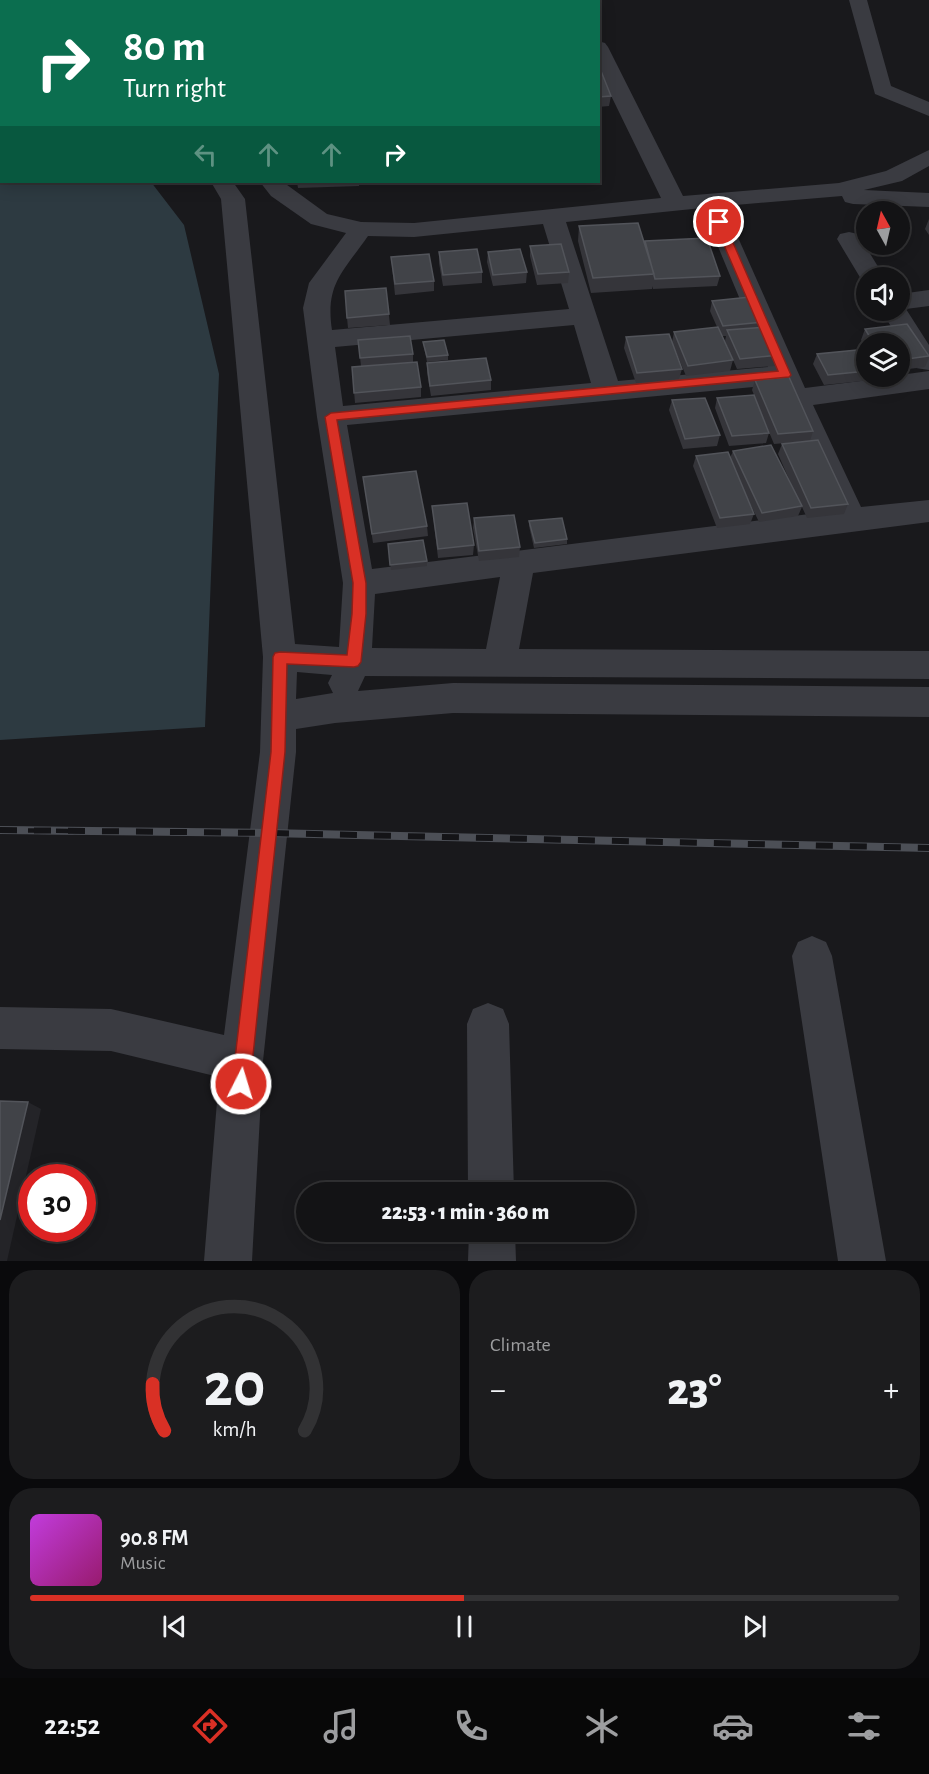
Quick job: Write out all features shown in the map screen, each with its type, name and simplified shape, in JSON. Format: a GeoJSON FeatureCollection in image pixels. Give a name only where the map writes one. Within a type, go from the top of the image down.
{"type":"FeatureCollection","features":[{"type":"Feature","properties":{"kind":"street"},"geometry":{"type":"LineString","coordinates":[[858,0],[882,90],[929,110]]}},
{"type":"Feature","properties":{"kind":"street"},"geometry":{"type":"LineString","coordinates":[[600,55],[604,71],[676,205]]}},
{"type":"Feature","properties":{"kind":"street"},"geometry":{"type":"LineString","coordinates":[[272,183],[279,191],[319,219],[361,230],[414,231],[710,200],[839,190],[894,176],[929,158]]}},
{"type":"Feature","properties":{"kind":"street"},"geometry":{"type":"LineString","coordinates":[[223,183],[232,199],[280,657],[280,716],[242,1061],[228,1261]]}},
{"type":"Feature","properties":{"kind":"street"},"geometry":{"type":"LineString","coordinates":[[801,194],[929,200]]}},
{"type":"Feature","properties":{"kind":"street"},"geometry":{"type":"LineString","coordinates":[[710,200],[852,520]]}},
{"type":"Feature","properties":{"kind":"street"},"geometry":{"type":"LineString","coordinates":[[553,217],[607,391]]}},
{"type":"Feature","properties":{"kind":"street"},"geometry":{"type":"LineString","coordinates":[[335,708],[354,662],[359,614],[359,583],[331,417],[316,308],[318,291],[361,230]]}},
{"type":"Feature","properties":{"kind":"street"},"geometry":{"type":"LineString","coordinates":[[849,239],[866,267]]}},
{"type":"Feature","properties":{"kind":"street"},"geometry":{"type":"LineString","coordinates":[[910,301],[929,298]]}},
{"type":"Feature","properties":{"kind":"street"},"geometry":{"type":"LineString","coordinates":[[321,340],[584,316]]}},
{"type":"Feature","properties":{"kind":"street"},"geometry":{"type":"LineString","coordinates":[[901,321],[929,367]]}},
{"type":"Feature","properties":{"kind":"street"},"geometry":{"type":"LineString","coordinates":[[331,417],[607,391],[929,380]]}},
{"type":"Feature","properties":{"kind":"street"},"geometry":{"type":"LineString","coordinates":[[359,583],[929,511]]}},
{"type":"Feature","properties":{"kind":"street"},"geometry":{"type":"LineString","coordinates":[[500,663],[519,561]]}},
{"type":"Feature","properties":{"kind":"street"},"geometry":{"type":"LineString","coordinates":[[280,657],[354,662],[929,665]]}},
{"type":"Feature","properties":{"kind":"street"},"geometry":{"type":"LineString","coordinates":[[280,716],[335,708],[453,698],[929,702]]}},
{"type":"Feature","properties":{"kind":"street"},"geometry":{"type":"LineString","coordinates":[[812,956],[862,1261]]}},
{"type":"Feature","properties":{"kind":"street"},"geometry":{"type":"LineString","coordinates":[[488,1024],[491,1182]]}},
{"type":"Feature","properties":{"kind":"street"},"geometry":{"type":"LineString","coordinates":[[0,1028],[111,1030],[145,1036],[242,1061]]}},
{"type":"Feature","properties":{"kind":"street"},"geometry":{"type":"LineString","coordinates":[[492,1242],[492,1261]]}},
{"type":"Feature","properties":{"kind":"shaded area"},"geometry":{"type":"Polygon","coordinates":[[[0,183],[152,183],[184,225],[219,374],[205,727],[0,740],[0,183]]]}},
{"type":"Feature","properties":{"kind":"building"},"geometry":{"type":"Polygon","coordinates":[[[600,71],[601,71],[611,96],[600,97],[600,71]]]}},
{"type":"Feature","properties":{"kind":"building"},"geometry":{"type":"Polygon","coordinates":[[[638,223],[654,274],[593,278],[579,226],[638,223]]]}},
{"type":"Feature","properties":{"kind":"building"},"geometry":{"type":"Polygon","coordinates":[[[707,238],[720,276],[655,279],[645,241],[707,238]]]}},
{"type":"Feature","properties":{"kind":"building"},"geometry":{"type":"Polygon","coordinates":[[[561,244],[569,272],[538,274],[530,246],[561,244]]]}},
{"type":"Feature","properties":{"kind":"building"},"geometry":{"type":"Polygon","coordinates":[[[477,249],[482,272],[443,275],[439,252],[477,249]]]}},
{"type":"Feature","properties":{"kind":"building"},"geometry":{"type":"Polygon","coordinates":[[[520,249],[527,272],[493,275],[488,252],[520,249]]]}},
{"type":"Feature","properties":{"kind":"building"},"geometry":{"type":"Polygon","coordinates":[[[429,254],[434,281],[395,284],[391,257],[429,254]]]}},
{"type":"Feature","properties":{"kind":"building"},"geometry":{"type":"Polygon","coordinates":[[[386,288],[389,314],[347,318],[345,291],[386,288]]]}},
{"type":"Feature","properties":{"kind":"building"},"geometry":{"type":"Polygon","coordinates":[[[750,297],[763,322],[723,326],[712,301],[750,297]]]}},
{"type":"Feature","properties":{"kind":"building"},"geometry":{"type":"Polygon","coordinates":[[[907,324],[929,356],[910,359],[910,333],[867,333],[865,329],[907,324]]]}},
{"type":"Feature","properties":{"kind":"building"},"geometry":{"type":"Polygon","coordinates":[[[718,327],[733,360],[688,366],[674,332],[718,327]]]}},
{"type":"Feature","properties":{"kind":"building"},"geometry":{"type":"Polygon","coordinates":[[[766,327],[779,355],[740,359],[727,330],[766,327]]]}},
{"type":"Feature","properties":{"kind":"building"},"geometry":{"type":"Polygon","coordinates":[[[669,334],[682,369],[637,373],[626,337],[669,334]]]}},
{"type":"Feature","properties":{"kind":"building"},"geometry":{"type":"Polygon","coordinates":[[[410,336],[413,354],[360,358],[358,340],[410,336]]]}},
{"type":"Feature","properties":{"kind":"building"},"geometry":{"type":"Polygon","coordinates":[[[444,340],[448,355],[427,357],[423,342],[444,340]]]}},
{"type":"Feature","properties":{"kind":"building"},"geometry":{"type":"Polygon","coordinates":[[[856,350],[856,372],[828,375],[817,354],[856,350]]]}},
{"type":"Feature","properties":{"kind":"building"},"geometry":{"type":"Polygon","coordinates":[[[486,358],[491,380],[430,386],[427,363],[486,358]]]}},
{"type":"Feature","properties":{"kind":"building"},"geometry":{"type":"Polygon","coordinates":[[[417,362],[421,387],[354,393],[352,367],[417,362]]]}},
{"type":"Feature","properties":{"kind":"building"},"geometry":{"type":"Polygon","coordinates":[[[789,377],[813,431],[778,434],[755,380],[789,377]]]}},
{"type":"Feature","properties":{"kind":"building"},"geometry":{"type":"Polygon","coordinates":[[[754,395],[769,433],[732,436],[717,398],[754,395]]]}},
{"type":"Feature","properties":{"kind":"building"},"geometry":{"type":"Polygon","coordinates":[[[705,398],[720,435],[685,439],[672,400],[705,398]]]}},
{"type":"Feature","properties":{"kind":"building"},"geometry":{"type":"Polygon","coordinates":[[[818,440],[848,504],[811,508],[782,444],[818,440]]]}},
{"type":"Feature","properties":{"kind":"building"},"geometry":{"type":"Polygon","coordinates":[[[771,445],[802,506],[762,513],[733,451],[771,445]]]}},
{"type":"Feature","properties":{"kind":"building"},"geometry":{"type":"Polygon","coordinates":[[[728,452],[754,514],[720,518],[696,456],[728,452]]]}},
{"type":"Feature","properties":{"kind":"building"},"geometry":{"type":"Polygon","coordinates":[[[416,471],[427,526],[372,534],[363,477],[416,471]]]}},
{"type":"Feature","properties":{"kind":"building"},"geometry":{"type":"Polygon","coordinates":[[[467,503],[474,545],[438,549],[432,506],[467,503]]]}},
{"type":"Feature","properties":{"kind":"building"},"geometry":{"type":"Polygon","coordinates":[[[514,515],[520,547],[479,551],[474,518],[514,515]]]}},
{"type":"Feature","properties":{"kind":"building"},"geometry":{"type":"Polygon","coordinates":[[[562,518],[567,539],[535,543],[529,521],[562,518]]]}},
{"type":"Feature","properties":{"kind":"building"},"geometry":{"type":"Polygon","coordinates":[[[423,540],[427,561],[390,565],[388,544],[423,540]]]}},
{"type":"Feature","properties":{"kind":"building"},"geometry":{"type":"Polygon","coordinates":[[[0,1101],[28,1102],[0,1220],[0,1101]]]}},
{"type":"Feature","properties":{"kind":"railway"},"geometry":{"type":"LineString","coordinates":[[72,831],[0,830],[269,833],[929,848]]}},
{"type":"Feature","properties":{"kind":"route"},"geometry":{"type":"LineString","coordinates":[[241,1084],[278,752],[280,657],[354,662],[358,630],[359,583],[331,417],[785,375],[719,222]]}}]}
